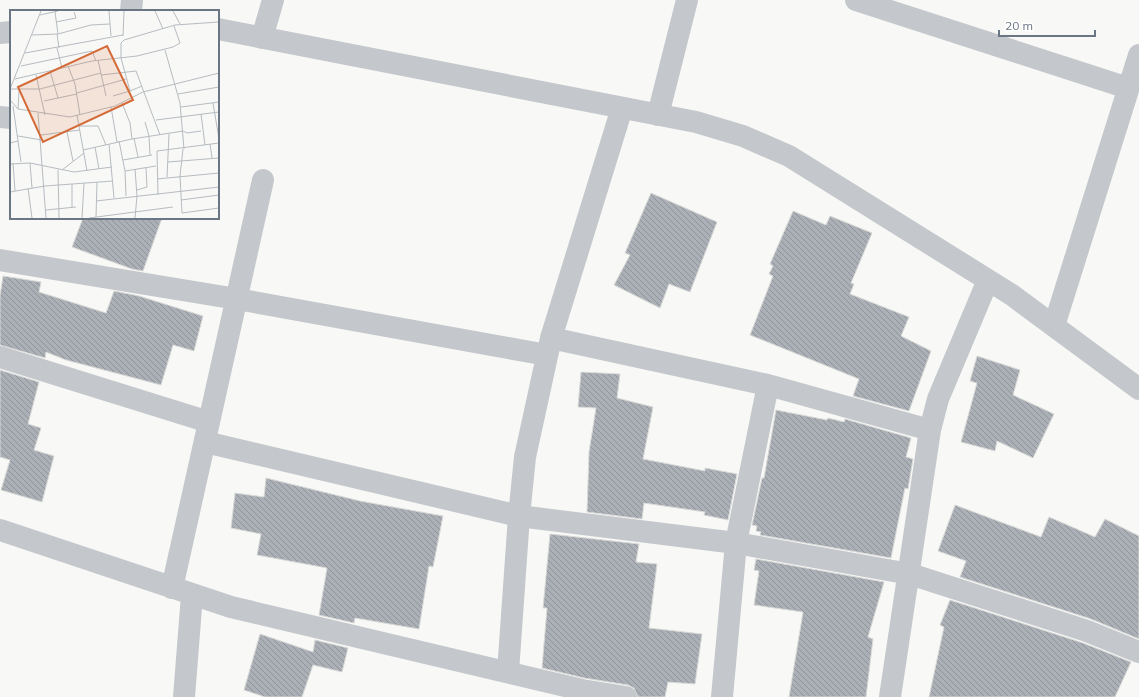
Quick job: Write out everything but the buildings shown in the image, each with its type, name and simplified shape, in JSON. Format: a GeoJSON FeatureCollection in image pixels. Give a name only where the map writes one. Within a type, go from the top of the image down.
{"type":"FeatureCollection","features":[{"type":"Feature","properties":{"kind":"street"},"geometry":{"type":"LineString","coordinates":[[131,10],[132,0]]}},
{"type":"Feature","properties":{"kind":"street"},"geometry":{"type":"LineString","coordinates":[[262,38],[273,0]]}},
{"type":"Feature","properties":{"kind":"street"},"geometry":{"type":"LineString","coordinates":[[658,115],[687,0]]}},
{"type":"Feature","properties":{"kind":"street"},"geometry":{"type":"LineString","coordinates":[[856,0],[1128,88]]}},
{"type":"Feature","properties":{"kind":"street"},"geometry":{"type":"LineString","coordinates":[[219,29],[696,122],[742,136],[789,156],[988,280],[1054,326],[1139,389]]}},
{"type":"Feature","properties":{"kind":"street"},"geometry":{"type":"LineString","coordinates":[[0,33],[10,32]]}},
{"type":"Feature","properties":{"kind":"street"},"geometry":{"type":"LineString","coordinates":[[1054,326],[1139,55]]}},
{"type":"Feature","properties":{"kind":"street"},"geometry":{"type":"LineString","coordinates":[[508,672],[519,516],[525,457],[549,346],[622,108]]}},
{"type":"Feature","properties":{"kind":"street"},"geometry":{"type":"LineString","coordinates":[[0,117],[10,118]]}},
{"type":"Feature","properties":{"kind":"street"},"geometry":{"type":"LineString","coordinates":[[184,697],[182,592],[207,432],[263,180]]}},
{"type":"Feature","properties":{"kind":"street"},"geometry":{"type":"LineString","coordinates":[[0,260],[237,299],[549,346],[768,385],[930,430]]}},
{"type":"Feature","properties":{"kind":"street"},"geometry":{"type":"LineString","coordinates":[[890,697],[910,574],[930,430],[938,399],[988,280]]}},
{"type":"Feature","properties":{"kind":"street"},"geometry":{"type":"LineString","coordinates":[[0,357],[207,432],[519,516],[736,543],[910,574],[1087,631],[1139,652]]}},
{"type":"Feature","properties":{"kind":"street"},"geometry":{"type":"LineString","coordinates":[[722,697],[736,543],[768,385]]}},
{"type":"Feature","properties":{"kind":"street"},"geometry":{"type":"LineString","coordinates":[[0,530],[182,592],[231,607],[508,672],[581,693],[626,697]]}}]}
